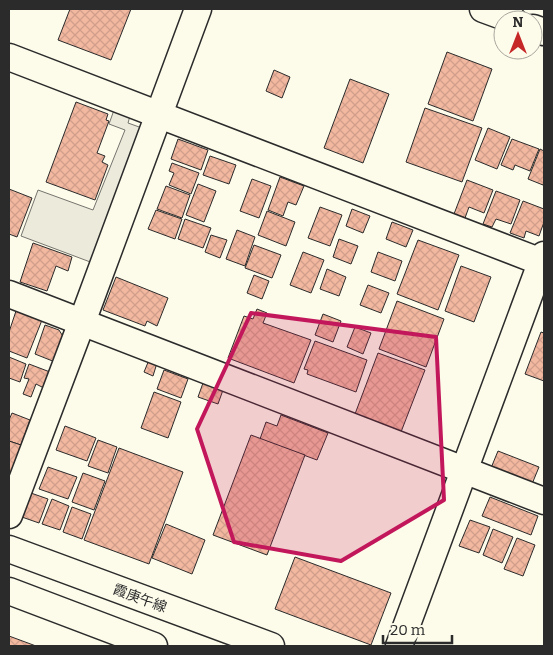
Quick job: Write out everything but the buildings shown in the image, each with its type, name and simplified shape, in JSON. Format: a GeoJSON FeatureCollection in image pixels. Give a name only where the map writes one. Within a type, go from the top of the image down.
{"type":"FeatureCollection","features":[{"type":"Feature","properties":{"kind":"street"},"geometry":{"type":"LineString","coordinates":[[9,514],[198,9]]}},
{"type":"Feature","properties":{"kind":"street"},"geometry":{"type":"LineString","coordinates":[[9,58],[543,260],[399,646]]}},
{"type":"Feature","properties":{"kind":"street"},"geometry":{"type":"LineString","coordinates":[[9,294],[544,501]]}},
{"type":"Feature","properties":{"kind":"street","name":"霞庚午線"},"geometry":{"type":"LineString","coordinates":[[9,549],[271,646]]}},
{"type":"Feature","properties":{"kind":"street"},"geometry":{"type":"LineString","coordinates":[[9,591],[154,646]]}},
{"type":"Feature","properties":{"kind":"highlighted area"},"geometry":{"type":"Polygon","coordinates":[[[251,313],[436,337],[444,500],[341,561],[234,542],[197,429],[251,313]]]}},
{"type":"Feature","properties":{"kind":"shaded area"},"geometry":{"type":"Polygon","coordinates":[[[114,110],[130,116],[128,123],[142,128],[93,263],[21,236],[38,190],[93,210],[125,130],[109,124],[114,110]]]}}]}
